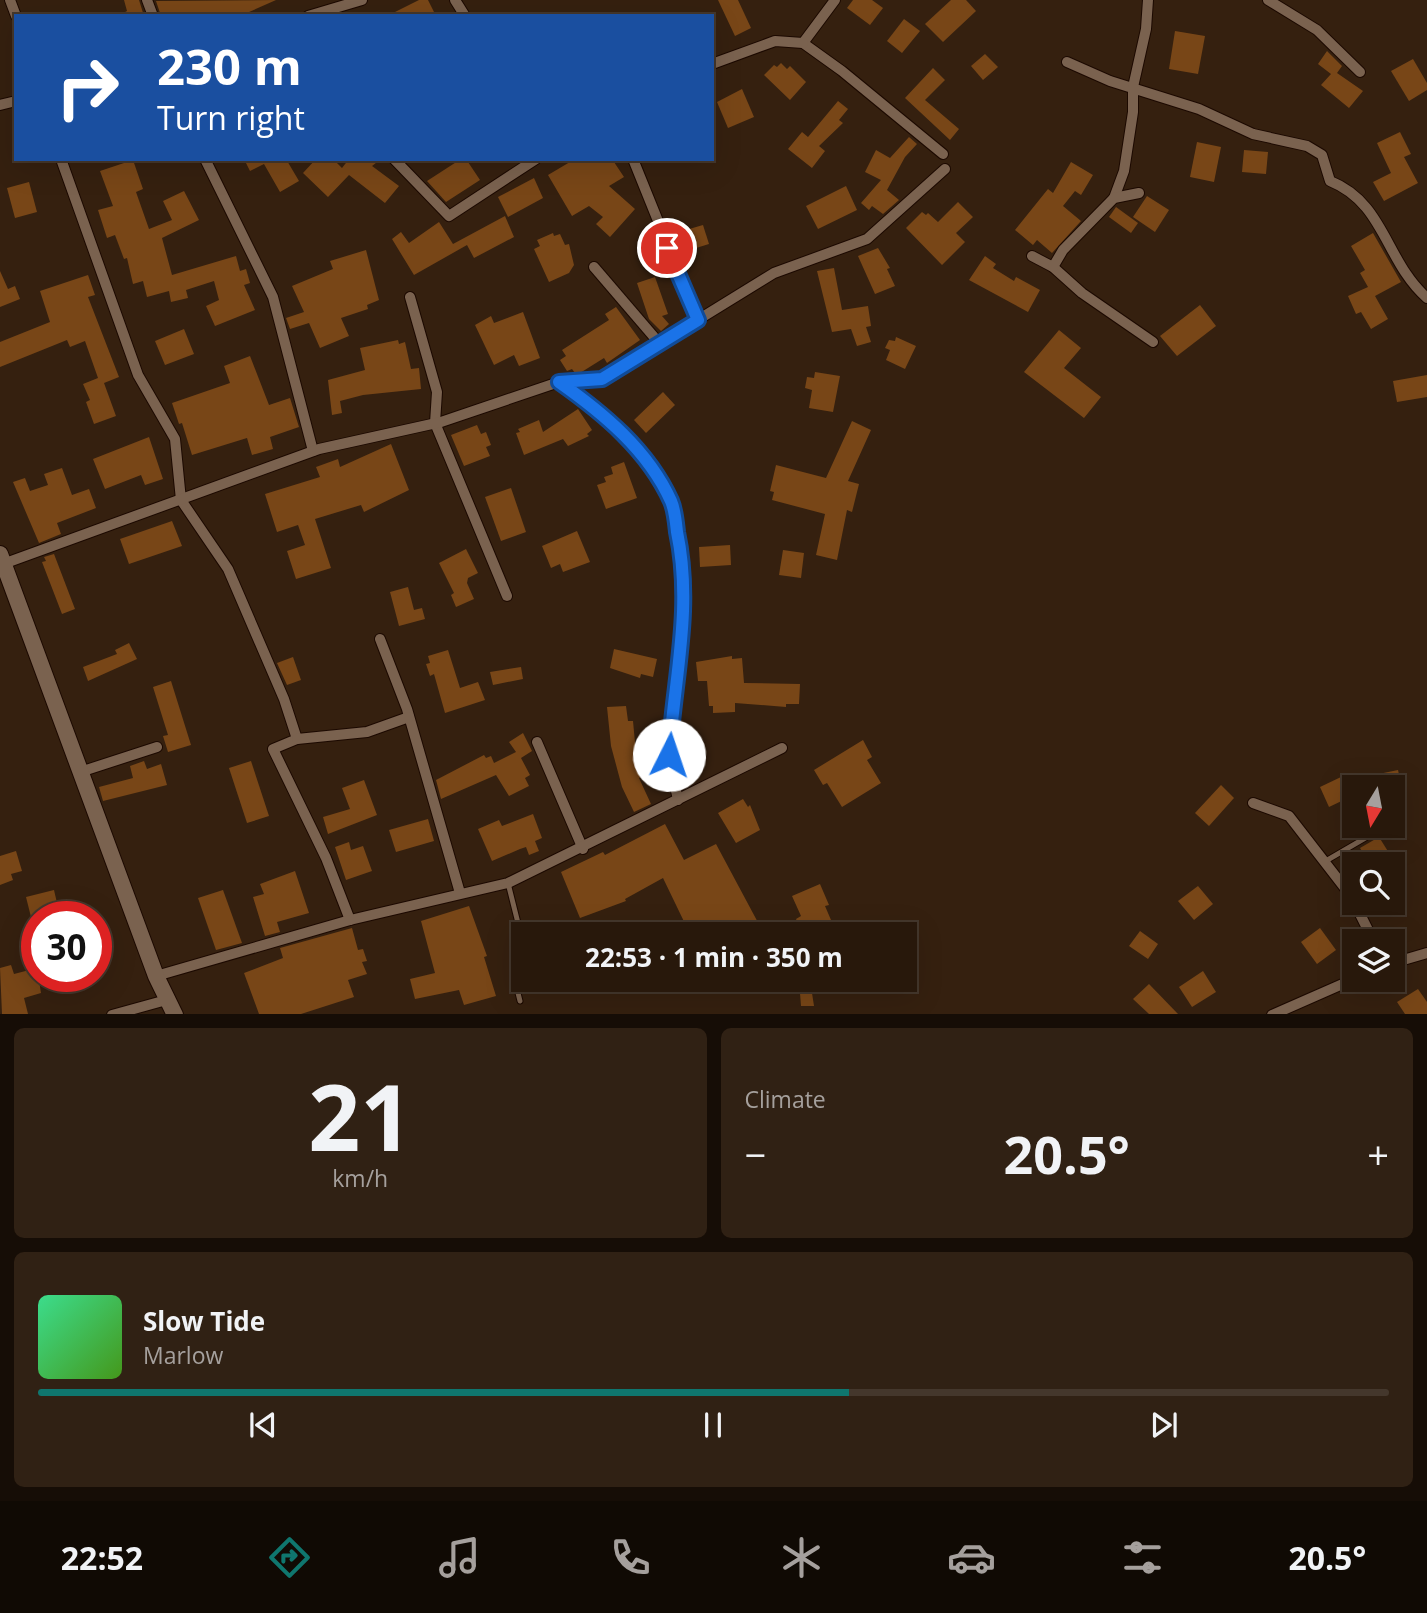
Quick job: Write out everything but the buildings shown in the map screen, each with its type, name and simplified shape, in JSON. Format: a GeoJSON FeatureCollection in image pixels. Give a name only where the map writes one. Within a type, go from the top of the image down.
{"type":"FeatureCollection","features":[{"type":"Feature","properties":{"kind":"main road"},"geometry":{"type":"LineString","coordinates":[[2,559],[156,976],[172,1007]]}},
{"type":"Feature","properties":{"kind":"street"},"geometry":{"type":"LineString","coordinates":[[316,14],[362,0]]}},
{"type":"Feature","properties":{"kind":"street"},"geometry":{"type":"LineString","coordinates":[[803,43],[835,0]]}},
{"type":"Feature","properties":{"kind":"street"},"geometry":{"type":"LineString","coordinates":[[1053,267],[1063,250],[1115,198],[1124,171],[1133,112],[1133,87],[1146,29],[1148,0]]}},
{"type":"Feature","properties":{"kind":"street"},"geometry":{"type":"LineString","coordinates":[[1268,0],[1317,30],[1360,72]]}},
{"type":"Feature","properties":{"kind":"street"},"geometry":{"type":"LineString","coordinates":[[714,63],[775,41],[803,43],[842,71],[943,155]]}},
{"type":"Feature","properties":{"kind":"street"},"geometry":{"type":"LineString","coordinates":[[1068,62],[1199,109],[1252,134],[1307,146],[1322,155],[1330,181],[1345,188],[1374,214],[1392,254],[1412,284],[1427,298]]}},
{"type":"Feature","properties":{"kind":"street"},"geometry":{"type":"LineString","coordinates":[[62,161],[138,375],[175,439],[181,500],[228,569],[284,699],[297,739]]}},
{"type":"Feature","properties":{"kind":"street"},"geometry":{"type":"LineString","coordinates":[[206,161],[273,297],[313,451]]}},
{"type":"Feature","properties":{"kind":"street"},"geometry":{"type":"LineString","coordinates":[[396,161],[449,216],[533,161]]}},
{"type":"Feature","properties":{"kind":"street"},"geometry":{"type":"LineString","coordinates":[[634,161],[698,320]]}},
{"type":"Feature","properties":{"kind":"street"},"geometry":{"type":"LineString","coordinates":[[2,559],[181,500],[313,451],[435,423],[559,382],[602,379],[774,273],[867,239],[945,169]]}},
{"type":"Feature","properties":{"kind":"street"},"geometry":{"type":"LineString","coordinates":[[1115,198],[1139,193]]}},
{"type":"Feature","properties":{"kind":"street"},"geometry":{"type":"LineString","coordinates":[[1032,256],[1053,267],[1082,293],[1153,342]]}},
{"type":"Feature","properties":{"kind":"street"},"geometry":{"type":"LineString","coordinates":[[594,267],[660,344]]}},
{"type":"Feature","properties":{"kind":"street"},"geometry":{"type":"LineString","coordinates":[[410,297],[437,392],[435,423],[507,596]]}},
{"type":"Feature","properties":{"kind":"street"},"geometry":{"type":"LineString","coordinates":[[559,382],[603,413],[640,452],[671,502],[685,569],[683,636],[669,755],[678,800]]}},
{"type":"Feature","properties":{"kind":"street"},"geometry":{"type":"LineString","coordinates":[[380,639],[409,718],[460,893]]}},
{"type":"Feature","properties":{"kind":"street"},"geometry":{"type":"LineString","coordinates":[[350,920],[326,858],[273,749],[297,739],[367,732],[409,718]]}},
{"type":"Feature","properties":{"kind":"street"},"geometry":{"type":"LineString","coordinates":[[537,742],[583,849]]}},
{"type":"Feature","properties":{"kind":"street"},"geometry":{"type":"LineString","coordinates":[[80,772],[157,747]]}},
{"type":"Feature","properties":{"kind":"street"},"geometry":{"type":"LineString","coordinates":[[156,976],[350,920],[508,883],[583,849],[782,748]]}},
{"type":"Feature","properties":{"kind":"street"},"geometry":{"type":"LineString","coordinates":[[1253,803],[1289,816],[1351,896],[1368,929]]}},
{"type":"Feature","properties":{"kind":"street"},"geometry":{"type":"LineString","coordinates":[[1405,959],[1427,953]]}},
{"type":"Feature","properties":{"kind":"street"},"geometry":{"type":"LineString","coordinates":[[1272,1014],[1342,984]]}},
{"type":"Feature","properties":{"kind":"street"},"geometry":{"type":"LineString","coordinates":[[112,1014],[172,1007]]}},
{"type":"Feature","properties":{"kind":"lane"},"geometry":{"type":"LineString","coordinates":[[1324,862],[1365,838]]}},
{"type":"Feature","properties":{"kind":"lane"},"geometry":{"type":"LineString","coordinates":[[508,883],[523,943],[517,989],[520,1001]]}},
{"type":"Feature","properties":{"kind":"route"},"geometry":{"type":"LineString","coordinates":[[667,248],[698,320],[602,379],[559,382],[603,413],[640,452],[671,502],[685,569],[683,636],[669,755]]}}]}
